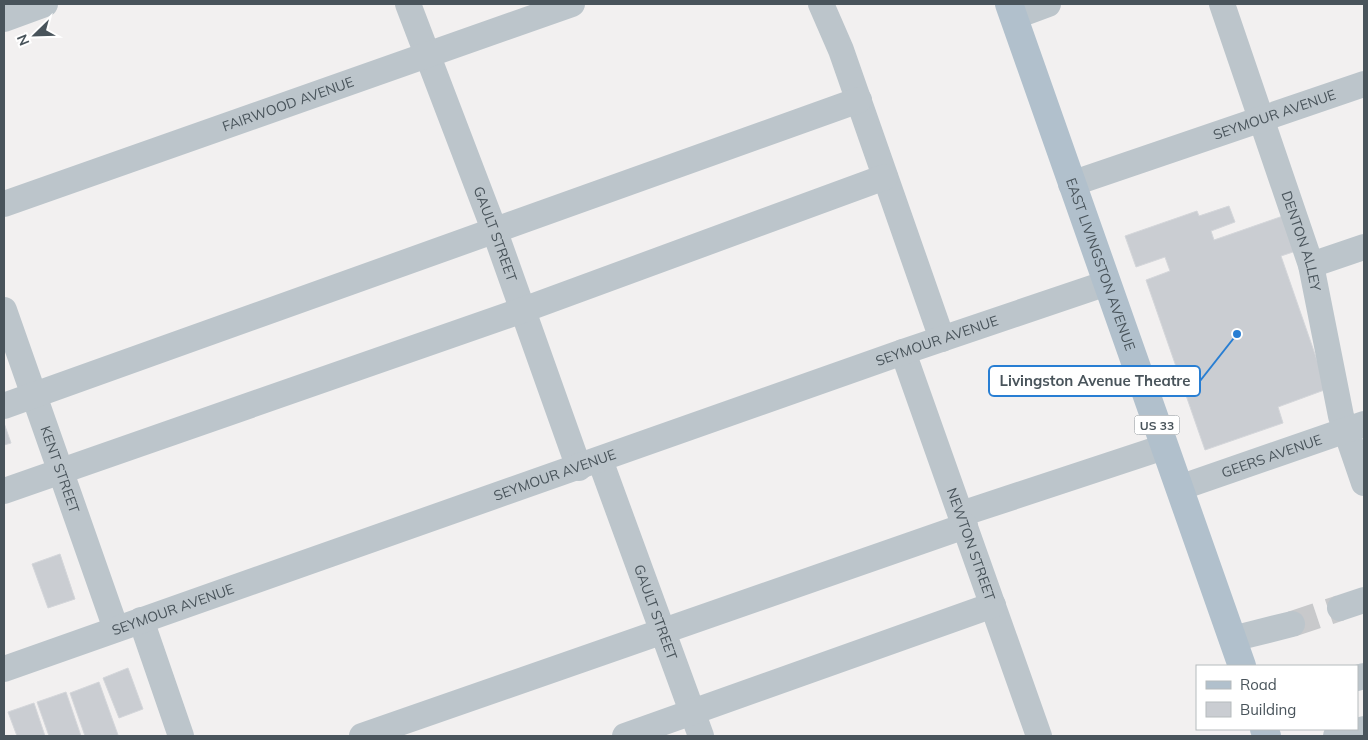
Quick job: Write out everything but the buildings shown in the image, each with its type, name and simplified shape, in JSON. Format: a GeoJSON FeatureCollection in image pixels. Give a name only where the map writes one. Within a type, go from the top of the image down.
{"type":"FeatureCollection","features":[{"type":"Feature","properties":{"kind":"main road","name":"EAST LIVINGSTON AVENUE"},"geometry":{"type":"LineString","coordinates":[[1011,10],[1242,665]]}},
{"type":"Feature","properties":{"kind":"street"},"geometry":{"type":"LineString","coordinates":[[4,19],[45,4]]}},
{"type":"Feature","properties":{"kind":"street","name":"GAULT STREET"},"geometry":{"type":"LineString","coordinates":[[408,4],[523,310],[662,630],[697,724]]}},
{"type":"Feature","properties":{"kind":"street","name":"FAIRWOOD AVENUE"},"geometry":{"type":"LineString","coordinates":[[4,204],[572,4]]}},
{"type":"Feature","properties":{"kind":"street"},"geometry":{"type":"LineString","coordinates":[[821,4],[841,50],[942,339]]}},
{"type":"Feature","properties":{"kind":"street"},"geometry":{"type":"LineString","coordinates":[[1011,10],[1048,4]]}},
{"type":"Feature","properties":{"kind":"street","name":"DENTON ALLEY"},"geometry":{"type":"LineString","coordinates":[[1222,4],[1311,265],[1340,416],[1355,428],[1364,483]]}},
{"type":"Feature","properties":{"kind":"street","name":"SEYMOUR AVENUE"},"geometry":{"type":"LineString","coordinates":[[1071,184],[1364,84]]}},
{"type":"Feature","properties":{"kind":"street"},"geometry":{"type":"LineString","coordinates":[[4,406],[495,232],[858,100]]}},
{"type":"Feature","properties":{"kind":"street"},"geometry":{"type":"LineString","coordinates":[[4,491],[523,310],[885,177]]}},
{"type":"Feature","properties":{"kind":"street"},"geometry":{"type":"LineString","coordinates":[[1311,265],[1364,247]]}},
{"type":"Feature","properties":{"kind":"street","name":"SEYMOUR AVENUE"},"geometry":{"type":"LineString","coordinates":[[4,669],[903,352],[1107,283]]}},
{"type":"Feature","properties":{"kind":"street","name":"KENT STREET"},"geometry":{"type":"LineString","coordinates":[[4,310],[116,629]]}},
{"type":"Feature","properties":{"kind":"street","name":"NEWTON STREET"},"geometry":{"type":"LineString","coordinates":[[903,352],[1039,736]]}},
{"type":"Feature","properties":{"kind":"street","name":"GEERS AVENUE"},"geometry":{"type":"LineString","coordinates":[[1179,488],[1355,428]]}},
{"type":"Feature","properties":{"kind":"street"},"geometry":{"type":"LineString","coordinates":[[362,736],[662,630],[1164,447]]}},
{"type":"Feature","properties":{"kind":"street"},"geometry":{"type":"LineString","coordinates":[[625,736],[697,724],[993,606]]}},
{"type":"Feature","properties":{"kind":"street"},"geometry":{"type":"LineString","coordinates":[[141,620],[182,736]]}},
{"type":"Feature","properties":{"kind":"street"},"geometry":{"type":"LineString","coordinates":[[1232,639],[1292,624]]}},
{"type":"Feature","properties":{"kind":"street"},"geometry":{"type":"LineString","coordinates":[[1336,736],[1357,730]]}},
{"type":"Feature","properties":{"kind":"tunnel"},"geometry":{"type":"LineString","coordinates":[[1292,624],[1340,608]]}},
{"type":"Feature","properties":{"kind":"place","name":"Livingston Avenue Theatre"},"geometry":{"type":"Point","coordinates":[1237,334]}}]}
